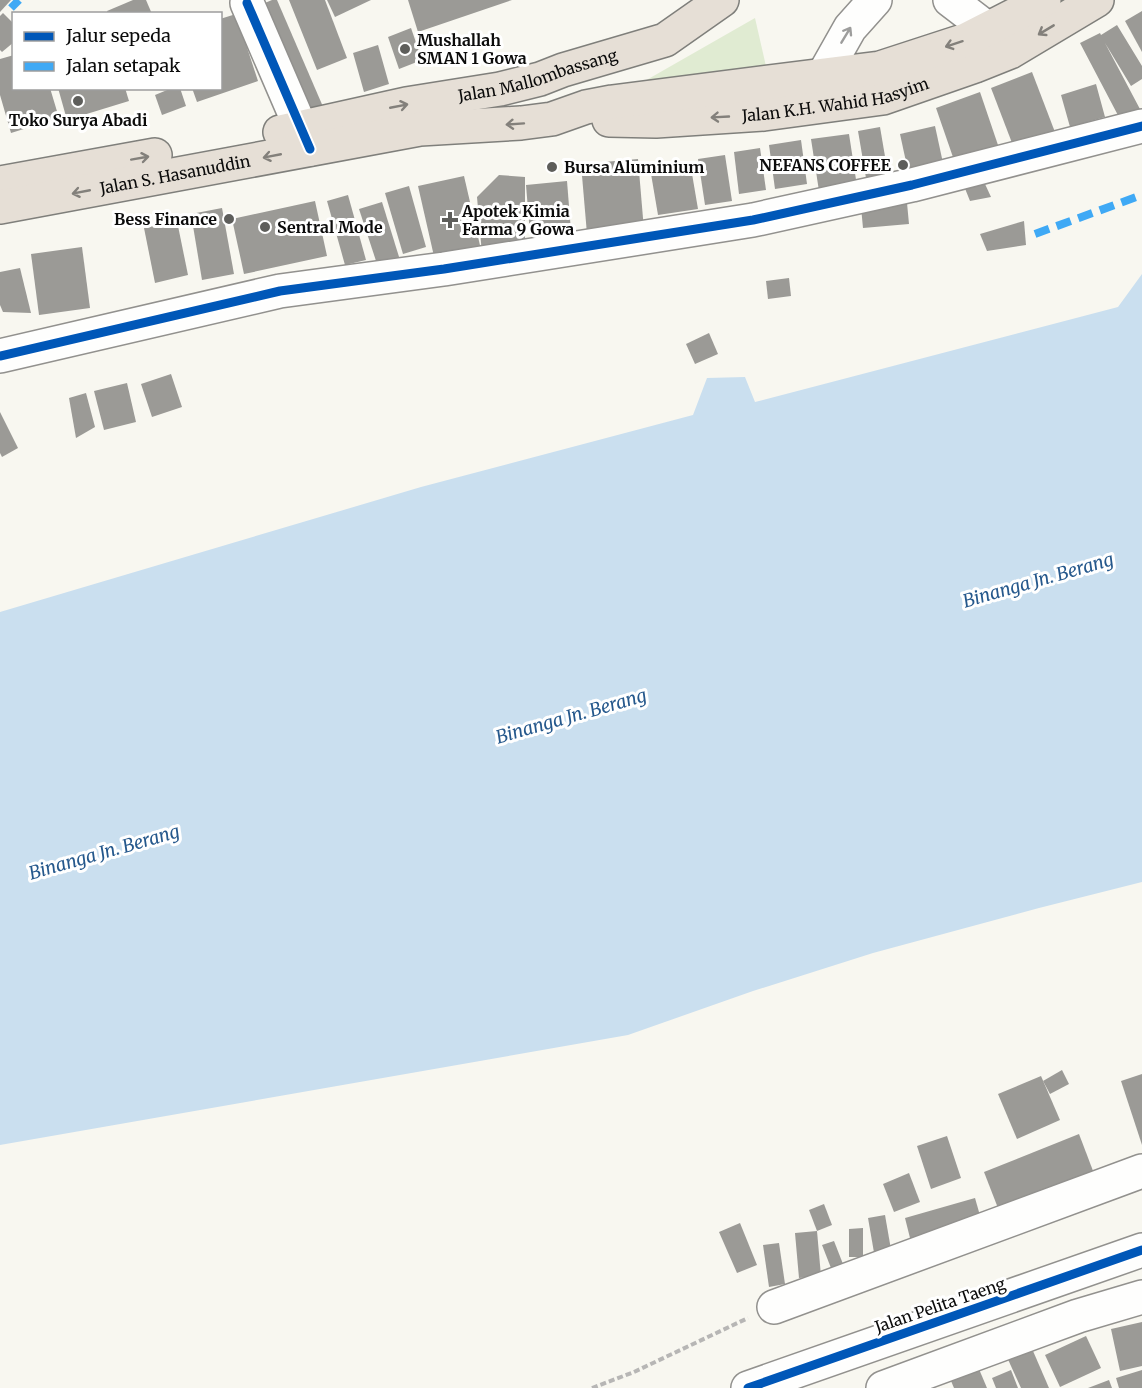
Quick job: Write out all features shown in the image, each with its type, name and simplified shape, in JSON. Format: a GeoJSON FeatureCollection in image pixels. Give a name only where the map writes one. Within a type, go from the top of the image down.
{"type":"FeatureCollection","features":[{"type":"Feature","properties":{"kind":"highway","name":"Jalan K.H. Wahid Hasyim"},"geometry":{"type":"LineString","coordinates":[[612,102],[880,68],[966,40],[1044,0]]}},
{"type":"Feature","properties":{"kind":"highway","name":"Jalan K.H. Wahid Hasyim"},"geometry":{"type":"LineString","coordinates":[[552,119],[656,121],[754,115],[883,98],[1010,52],[1097,0]]}},
{"type":"Feature","properties":{"kind":"highway","name":"Jalan Mallombassang"},"geometry":{"type":"LineString","coordinates":[[346,129],[406,104],[500,89],[540,79],[665,40],[718,1]]}},
{"type":"Feature","properties":{"kind":"highway","name":"Jalan Mallombassang"},"geometry":{"type":"LineString","coordinates":[[346,129],[420,129],[521,123],[552,119],[586,107],[612,102]]}},
{"type":"Feature","properties":{"kind":"highway","name":"Jalan S. Hasanuddin"},"geometry":{"type":"LineString","coordinates":[[0,207],[346,129]]}},
{"type":"Feature","properties":{"kind":"highway","name":"Jalan S. Hasanuddin"},"geometry":{"type":"LineString","coordinates":[[0,183],[305,139]]}},
{"type":"Feature","properties":{"kind":"street"},"geometry":{"type":"LineString","coordinates":[[824,74],[850,28],[875,0]]}},
{"type":"Feature","properties":{"kind":"street"},"geometry":{"type":"LineString","coordinates":[[950,0],[988,29]]}},
{"type":"Feature","properties":{"kind":"street"},"geometry":{"type":"LineString","coordinates":[[247,3],[305,139]]}},
{"type":"Feature","properties":{"kind":"street"},"geometry":{"type":"LineString","coordinates":[[0,356],[279,291],[444,269],[753,220],[912,185],[1142,126]]}},
{"type":"Feature","properties":{"kind":"street"},"geometry":{"type":"LineString","coordinates":[[774,1307],[1142,1171]]}},
{"type":"Feature","properties":{"kind":"street","name":"Jalan Pelita Taeng"},"geometry":{"type":"LineString","coordinates":[[748,1388],[1142,1250]]}},
{"type":"Feature","properties":{"kind":"street"},"geometry":{"type":"LineString","coordinates":[[897,1386],[1078,1316],[1142,1297]]}},
{"type":"Feature","properties":{"kind":"path"},"geometry":{"type":"LineString","coordinates":[[592,1388],[634,1372],[774,1307]]}},
{"type":"Feature","properties":{"kind":"green space"},"geometry":{"type":"Polygon","coordinates":[[[755,18],[768,75],[636,86],[755,18]]]}},
{"type":"Feature","properties":{"kind":"water","name":"Binanga Jn. Berang"},"geometry":{"type":"Polygon","coordinates":[[[1142,274],[1142,882],[873,953],[753,991],[628,1035],[0,1145],[0,612],[421,487],[693,415],[707,378],[745,377],[755,402],[1118,307],[1142,274]]]}},
{"type":"Feature","properties":{"kind":"building"},"geometry":{"type":"Polygon","coordinates":[[[0,0],[11,0],[0,12],[0,0]]]}},
{"type":"Feature","properties":{"kind":"building"},"geometry":{"type":"Polygon","coordinates":[[[133,0],[146,0],[151,12],[107,12],[133,0]]]}},
{"type":"Feature","properties":{"kind":"building"},"geometry":{"type":"Polygon","coordinates":[[[277,0],[324,109],[301,119],[253,8],[277,0]]]}},
{"type":"Feature","properties":{"kind":"building"},"geometry":{"type":"Polygon","coordinates":[[[289,0],[325,0],[347,58],[317,70],[289,0]]]}},
{"type":"Feature","properties":{"kind":"building"},"geometry":{"type":"Polygon","coordinates":[[[327,0],[371,0],[335,17],[327,0]]]}},
{"type":"Feature","properties":{"kind":"building"},"geometry":{"type":"Polygon","coordinates":[[[408,0],[512,0],[418,32],[408,0]]]}},
{"type":"Feature","properties":{"kind":"building"},"geometry":{"type":"Polygon","coordinates":[[[1142,11],[1142,52],[1125,21],[1142,11]]]}},
{"type":"Feature","properties":{"kind":"building"},"geometry":{"type":"Polygon","coordinates":[[[3,13],[12,22],[12,44],[2,52],[0,50],[0,16],[3,13]]]}},
{"type":"Feature","properties":{"kind":"building"},"geometry":{"type":"Polygon","coordinates":[[[236,14],[258,81],[197,102],[193,90],[222,90],[222,18],[236,14]]]}},
{"type":"Feature","properties":{"kind":"building"},"geometry":{"type":"Polygon","coordinates":[[[1117,25],[1142,66],[1142,79],[1131,86],[1105,43],[1141,111],[1121,121],[1080,43],[1100,33],[1101,35],[1117,25]]]}},
{"type":"Feature","properties":{"kind":"building","name":"Mushallah SMAN 1 Gowa"},"geometry":{"type":"Polygon","coordinates":[[[411,28],[422,60],[399,69],[388,37],[411,28]]]}},
{"type":"Feature","properties":{"kind":"building"},"geometry":{"type":"Polygon","coordinates":[[[378,45],[389,84],[364,92],[353,53],[378,45]]]}},
{"type":"Feature","properties":{"kind":"building"},"geometry":{"type":"Polygon","coordinates":[[[12,56],[12,90],[51,90],[59,118],[11,133],[0,95],[0,59],[12,56]]]}},
{"type":"Feature","properties":{"kind":"building"},"geometry":{"type":"Polygon","coordinates":[[[1032,72],[1058,140],[1017,156],[991,88],[1032,72]]]}},
{"type":"Feature","properties":{"kind":"building"},"geometry":{"type":"Polygon","coordinates":[[[1096,84],[1105,117],[1070,127],[1061,95],[1096,84]]]}},
{"type":"Feature","properties":{"kind":"building"},"geometry":{"type":"Polygon","coordinates":[[[59,90],[126,90],[129,101],[67,120],[59,90]]]}},
{"type":"Feature","properties":{"kind":"building"},"geometry":{"type":"Polygon","coordinates":[[[167,90],[181,90],[186,106],[162,115],[155,95],[167,90]]]}},
{"type":"Feature","properties":{"kind":"building"},"geometry":{"type":"Polygon","coordinates":[[[980,92],[999,148],[955,163],[936,108],[980,92]]]}},
{"type":"Feature","properties":{"kind":"building"},"geometry":{"type":"Polygon","coordinates":[[[935,126],[943,163],[908,171],[900,134],[935,126]]]}},
{"type":"Feature","properties":{"kind":"building"},"geometry":{"type":"Polygon","coordinates":[[[880,127],[888,174],[866,178],[858,131],[880,127]]]}},
{"type":"Feature","properties":{"kind":"building"},"geometry":{"type":"Polygon","coordinates":[[[849,134],[857,186],[819,191],[811,139],[849,134]]]}},
{"type":"Feature","properties":{"kind":"building"},"geometry":{"type":"Polygon","coordinates":[[[801,140],[807,184],[775,189],[769,145],[801,140]]]}},
{"type":"Feature","properties":{"kind":"building"},"geometry":{"type":"Polygon","coordinates":[[[760,148],[766,190],[739,194],[734,152],[760,148]]]}},
{"type":"Feature","properties":{"kind":"building"},"geometry":{"type":"Polygon","coordinates":[[[725,155],[732,201],[705,205],[698,159],[725,155]]]}},
{"type":"Feature","properties":{"kind":"building"},"geometry":{"type":"Polygon","coordinates":[[[638,159],[644,230],[587,234],[581,164],[638,159]]]}},
{"type":"Feature","properties":{"kind":"building"},"geometry":{"type":"Polygon","coordinates":[[[690,162],[698,209],[658,215],[650,168],[690,162]]]}},
{"type":"Feature","properties":{"kind":"building"},"geometry":{"type":"Polygon","coordinates":[[[499,175],[525,177],[525,241],[482,254],[477,197],[499,175]]]}},
{"type":"Feature","properties":{"kind":"building","name":"Apotek Kimia Farma 9 Gowa"},"geometry":{"type":"Polygon","coordinates":[[[464,176],[482,254],[436,265],[418,186],[464,176]]]}},
{"type":"Feature","properties":{"kind":"building"},"geometry":{"type":"Polygon","coordinates":[[[567,181],[571,231],[530,234],[526,185],[567,181]]]}},
{"type":"Feature","properties":{"kind":"building"},"geometry":{"type":"Polygon","coordinates":[[[985,184],[991,197],[970,201],[964,186],[985,184]]]}},
{"type":"Feature","properties":{"kind":"building"},"geometry":{"type":"Polygon","coordinates":[[[409,186],[426,247],[403,254],[385,193],[409,186]]]}},
{"type":"Feature","properties":{"kind":"building"},"geometry":{"type":"Polygon","coordinates":[[[348,195],[366,260],[345,265],[327,201],[348,195]]]}},
{"type":"Feature","properties":{"kind":"building"},"geometry":{"type":"Polygon","coordinates":[[[315,201],[327,256],[244,274],[232,219],[315,201]]]}},
{"type":"Feature","properties":{"kind":"building"},"geometry":{"type":"Polygon","coordinates":[[[382,202],[400,260],[378,267],[359,209],[382,202]]]}},
{"type":"Feature","properties":{"kind":"building"},"geometry":{"type":"Polygon","coordinates":[[[907,203],[909,224],[863,228],[861,207],[907,203]]]}},
{"type":"Feature","properties":{"kind":"building"},"geometry":{"type":"Polygon","coordinates":[[[222,208],[234,274],[202,280],[191,214],[222,208]]]}},
{"type":"Feature","properties":{"kind":"building"},"geometry":{"type":"Polygon","coordinates":[[[177,221],[188,275],[155,283],[144,228],[177,221]]]}},
{"type":"Feature","properties":{"kind":"building"},"geometry":{"type":"Polygon","coordinates":[[[1024,221],[1026,245],[987,251],[980,234],[1024,221]]]}},
{"type":"Feature","properties":{"kind":"building"},"geometry":{"type":"Polygon","coordinates":[[[82,247],[90,308],[39,315],[31,254],[82,247]]]}},
{"type":"Feature","properties":{"kind":"building"},"geometry":{"type":"Polygon","coordinates":[[[20,268],[31,313],[3,312],[0,305],[0,272],[20,268]]]}},
{"type":"Feature","properties":{"kind":"building"},"geometry":{"type":"Polygon","coordinates":[[[789,278],[791,296],[768,299],[766,281],[789,278]]]}},
{"type":"Feature","properties":{"kind":"building"},"geometry":{"type":"Polygon","coordinates":[[[709,333],[718,354],[695,364],[686,344],[709,333]]]}},
{"type":"Feature","properties":{"kind":"building"},"geometry":{"type":"Polygon","coordinates":[[[171,374],[182,407],[152,417],[141,384],[171,374]]]}},
{"type":"Feature","properties":{"kind":"building"},"geometry":{"type":"Polygon","coordinates":[[[127,383],[136,422],[104,430],[94,391],[127,383]]]}},
{"type":"Feature","properties":{"kind":"building"},"geometry":{"type":"Polygon","coordinates":[[[86,393],[95,427],[76,438],[69,398],[86,393]]]}},
{"type":"Feature","properties":{"kind":"building"},"geometry":{"type":"Polygon","coordinates":[[[0,412],[18,448],[2,457],[0,453],[0,412]]]}},
{"type":"Feature","properties":{"kind":"building"},"geometry":{"type":"Polygon","coordinates":[[[1062,1070],[1069,1084],[1050,1094],[1043,1081],[1062,1070]]]}},
{"type":"Feature","properties":{"kind":"building"},"geometry":{"type":"Polygon","coordinates":[[[1142,1074],[1142,1145],[1121,1081],[1142,1074]]]}},
{"type":"Feature","properties":{"kind":"building"},"geometry":{"type":"Polygon","coordinates":[[[1041,1076],[1060,1120],[1017,1139],[998,1094],[1041,1076]]]}},
{"type":"Feature","properties":{"kind":"building"},"geometry":{"type":"Polygon","coordinates":[[[1079,1134],[1098,1184],[1003,1221],[984,1172],[1079,1134]]]}},
{"type":"Feature","properties":{"kind":"building"},"geometry":{"type":"Polygon","coordinates":[[[947,1136],[961,1178],[931,1189],[917,1146],[947,1136]]]}},
{"type":"Feature","properties":{"kind":"building"},"geometry":{"type":"Polygon","coordinates":[[[909,1173],[920,1202],[894,1212],[883,1184],[909,1173]]]}},
{"type":"Feature","properties":{"kind":"building"},"geometry":{"type":"Polygon","coordinates":[[[975,1198],[983,1226],[912,1246],[905,1218],[975,1198]]]}},
{"type":"Feature","properties":{"kind":"building"},"geometry":{"type":"Polygon","coordinates":[[[824,1204],[832,1225],[817,1231],[809,1210],[824,1204]]]}},
{"type":"Feature","properties":{"kind":"building"},"geometry":{"type":"Polygon","coordinates":[[[885,1215],[893,1261],[876,1264],[868,1218],[885,1215]]]}},
{"type":"Feature","properties":{"kind":"building"},"geometry":{"type":"Polygon","coordinates":[[[740,1223],[757,1265],[737,1273],[719,1232],[740,1223]]]}},
{"type":"Feature","properties":{"kind":"building"},"geometry":{"type":"Polygon","coordinates":[[[863,1228],[863,1257],[849,1257],[849,1229],[863,1228]]]}},
{"type":"Feature","properties":{"kind":"building"},"geometry":{"type":"Polygon","coordinates":[[[817,1231],[821,1276],[799,1278],[795,1233],[817,1231]]]}},
{"type":"Feature","properties":{"kind":"building"},"geometry":{"type":"Polygon","coordinates":[[[834,1241],[843,1264],[831,1268],[822,1245],[834,1241]]]}},
{"type":"Feature","properties":{"kind":"building"},"geometry":{"type":"Polygon","coordinates":[[[779,1243],[785,1284],[769,1287],[763,1245],[779,1243]]]}},
{"type":"Feature","properties":{"kind":"building"},"geometry":{"type":"Polygon","coordinates":[[[1142,1322],[1142,1366],[1120,1371],[1111,1329],[1142,1322]]]}},
{"type":"Feature","properties":{"kind":"building"},"geometry":{"type":"Polygon","coordinates":[[[1086,1336],[1101,1368],[1060,1387],[1045,1355],[1086,1336]]]}},
{"type":"Feature","properties":{"kind":"building"},"geometry":{"type":"Polygon","coordinates":[[[1030,1344],[1049,1388],[1021,1388],[1006,1355],[1030,1344]]]}},
{"type":"Feature","properties":{"kind":"building"},"geometry":{"type":"Polygon","coordinates":[[[976,1362],[987,1388],[954,1388],[948,1374],[976,1362]]]}},
{"type":"Feature","properties":{"kind":"building"},"geometry":{"type":"Polygon","coordinates":[[[1011,1370],[1018,1388],[996,1388],[992,1378],[1011,1370]]]}},
{"type":"Feature","properties":{"kind":"building"},"geometry":{"type":"Polygon","coordinates":[[[1142,1370],[1142,1388],[1119,1388],[1116,1378],[1142,1370]]]}},
{"type":"Feature","properties":{"kind":"building"},"geometry":{"type":"Polygon","coordinates":[[[1109,1380],[1112,1388],[1088,1388],[1109,1380]]]}},
{"type":"Feature","properties":{"kind":"marked path"},"geometry":{"type":"LineString","coordinates":[[11,8],[19,0]]}},
{"type":"Feature","properties":{"kind":"marked path"},"geometry":{"type":"LineString","coordinates":[[1035,234],[1142,195]]}},
{"type":"Feature","properties":{"kind":"cycle path"},"geometry":{"type":"LineString","coordinates":[[247,3],[310,149]]}},
{"type":"Feature","properties":{"kind":"cycle path"},"geometry":{"type":"LineString","coordinates":[[0,356],[280,291],[444,269],[753,220],[912,185],[1142,126]]}},
{"type":"Feature","properties":{"kind":"cycle path"},"geometry":{"type":"LineString","coordinates":[[748,1388],[1142,1250]]}},
{"type":"Feature","properties":{"kind":"place","name":"Mushallah SMAN 1 Gowa"},"geometry":{"type":"Point","coordinates":[405,49]}},
{"type":"Feature","properties":{"kind":"place","name":"Toko Surya Abadi"},"geometry":{"type":"Point","coordinates":[78,101]}},
{"type":"Feature","properties":{"kind":"place","name":"NEFANS COFFEE"},"geometry":{"type":"Point","coordinates":[903,165]}},
{"type":"Feature","properties":{"kind":"place","name":"Bursa Aluminium"},"geometry":{"type":"Point","coordinates":[552,167]}},
{"type":"Feature","properties":{"kind":"place","name":"Bess Finance"},"geometry":{"type":"Point","coordinates":[229,219]}},
{"type":"Feature","properties":{"kind":"place","name":"Apotek Kimia Farma 9 Gowa"},"geometry":{"type":"Point","coordinates":[450,220]}},
{"type":"Feature","properties":{"kind":"place","name":"Sentral Mode"},"geometry":{"type":"Point","coordinates":[265,227]}}]}
